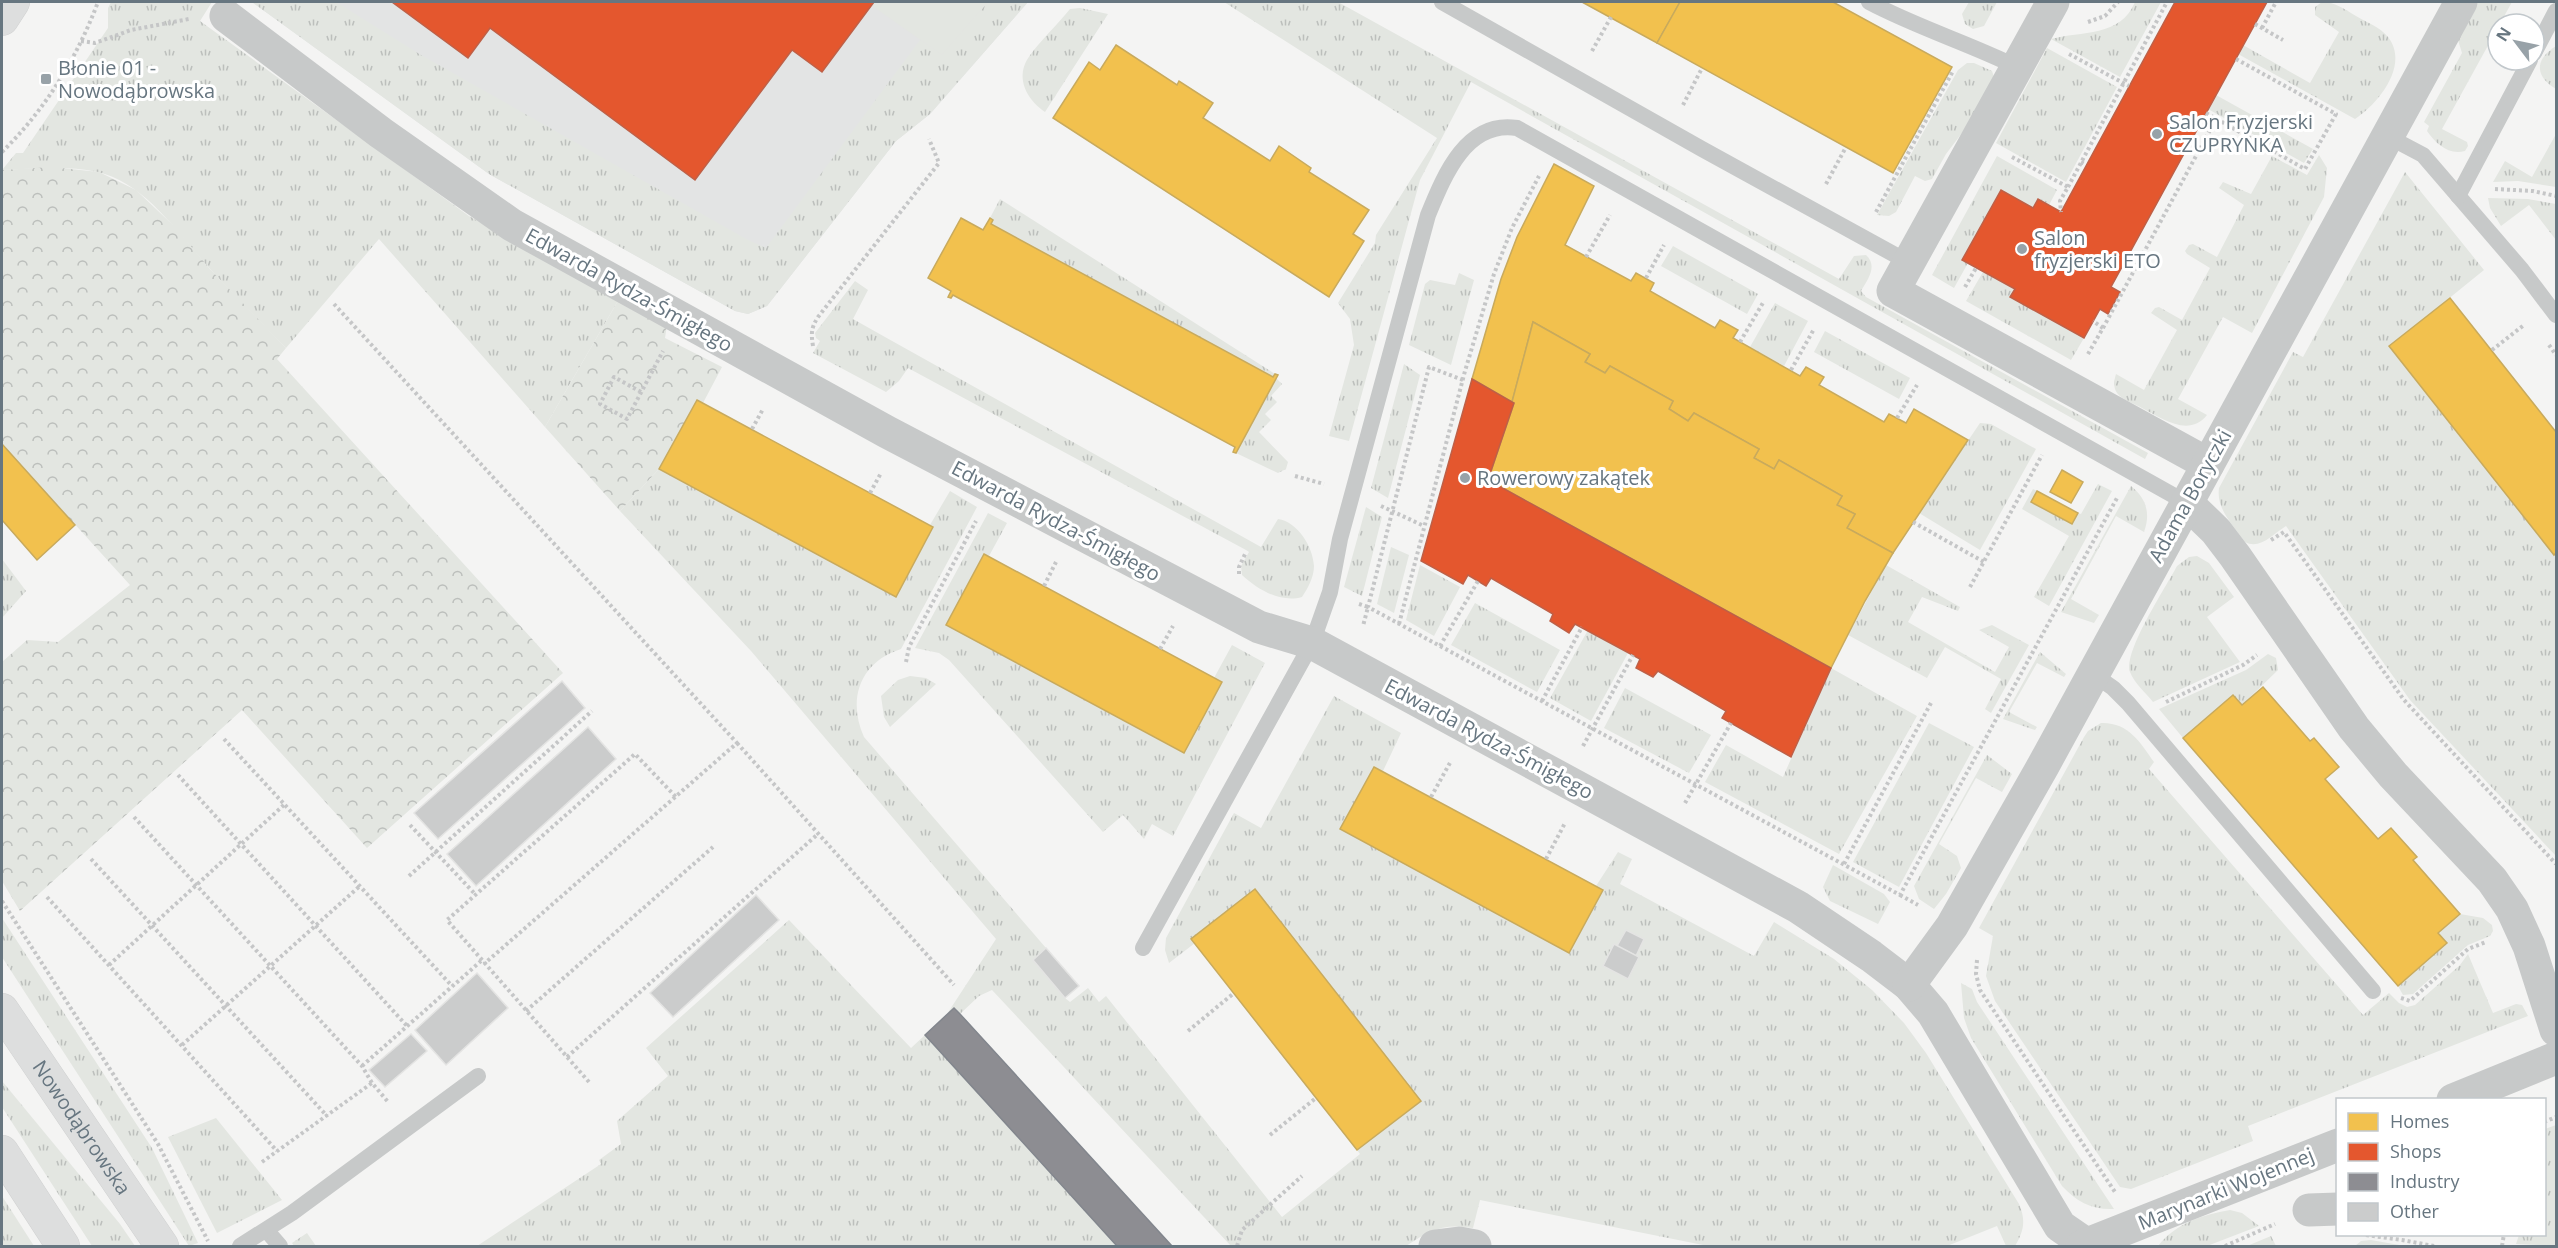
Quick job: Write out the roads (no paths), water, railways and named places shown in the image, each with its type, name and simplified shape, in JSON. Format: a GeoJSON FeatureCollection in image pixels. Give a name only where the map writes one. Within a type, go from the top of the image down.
{"type":"FeatureCollection","features":[{"type":"Feature","properties":{"kind":"street"},"geometry":{"type":"LineString","coordinates":[[2,19],[13,2]]}},
{"type":"Feature","properties":{"kind":"street"},"geometry":{"type":"LineString","coordinates":[[2053,2],[1893,291],[2208,464]]}},
{"type":"Feature","properties":{"kind":"street","name":"Adama Boryczki"},"geometry":{"type":"LineString","coordinates":[[1909,985],[1952,926],[2093,674],[2461,2]]}},
{"type":"Feature","properties":{"kind":"street","name":"Edwarda Rydza-Śmigłego"},"geometry":{"type":"LineString","coordinates":[[226,16],[381,133],[512,225],[887,432],[1259,627],[1312,643],[1798,907],[1871,956],[1909,985],[1933,1013],[2060,1226],[2086,1246]]}},
{"type":"Feature","properties":{"kind":"street"},"geometry":{"type":"LineString","coordinates":[[2187,503],[2217,531],[2354,729],[2393,775],[2492,880],[2512,909],[2529,946],[2556,1030]]}},
{"type":"Feature","properties":{"kind":"street","name":"Nowodąbrowska"},"geometry":{"type":"LineString","coordinates":[[2,1010],[162,1246]]}},
{"type":"Feature","properties":{"kind":"street"},"geometry":{"type":"LineString","coordinates":[[2458,1098],[2556,1058]]}},
{"type":"Feature","properties":{"kind":"street","name":"Marynarki Wojennej"},"geometry":{"type":"LineString","coordinates":[[2086,1246],[2336,1145]]}},
{"type":"Feature","properties":{"kind":"street"},"geometry":{"type":"LineString","coordinates":[[2,1152],[63,1246]]}},
{"type":"Feature","properties":{"kind":"street"},"geometry":{"type":"LineString","coordinates":[[1435,1246],[1460,1243],[1476,1246]]}},
{"type":"Feature","properties":{"kind":"lane"},"geometry":{"type":"LineString","coordinates":[[1442,2],[1908,262]]}},
{"type":"Feature","properties":{"kind":"lane"},"geometry":{"type":"LineString","coordinates":[[1869,2],[1891,14],[1968,44],[2017,67]]}},
{"type":"Feature","properties":{"kind":"lane"},"geometry":{"type":"LineString","coordinates":[[2546,30],[2556,11]]}},
{"type":"Feature","properties":{"kind":"lane"},"geometry":{"type":"LineString","coordinates":[[2458,196],[2524,72]]}},
{"type":"Feature","properties":{"kind":"lane"},"geometry":{"type":"LineString","coordinates":[[1143,948],[1312,643],[1330,592],[1340,539],[1428,215],[1441,183],[1467,144],[1486,131],[1502,126],[1517,128],[2187,503]]}},
{"type":"Feature","properties":{"kind":"lane"},"geometry":{"type":"LineString","coordinates":[[2387,136],[2423,155],[2553,310]]}},
{"type":"Feature","properties":{"kind":"lane"},"geometry":{"type":"LineString","coordinates":[[2093,674],[2113,688],[2138,715],[2369,986]]}},
{"type":"Feature","properties":{"kind":"lane"},"geometry":{"type":"LineString","coordinates":[[240,1246],[267,1231],[478,1076]]}},
{"type":"Feature","properties":{"kind":"lane"},"geometry":{"type":"LineString","coordinates":[[267,1231],[279,1246]]}},
{"type":"Feature","properties":{"kind":"place","name":"Błonie 01 - Nowodąbrowska"},"geometry":{"type":"Point","coordinates":[46,79]}},
{"type":"Feature","properties":{"kind":"place","name":"Salon Fryzjerski CZUPRYNKA"},"geometry":{"type":"Point","coordinates":[2157,134]}},
{"type":"Feature","properties":{"kind":"place","name":"Salon fryzjerski ETO"},"geometry":{"type":"Point","coordinates":[2022,249]}},
{"type":"Feature","properties":{"kind":"place","name":"Rowerowy zakątek"},"geometry":{"type":"Point","coordinates":[1465,478]}}]}
